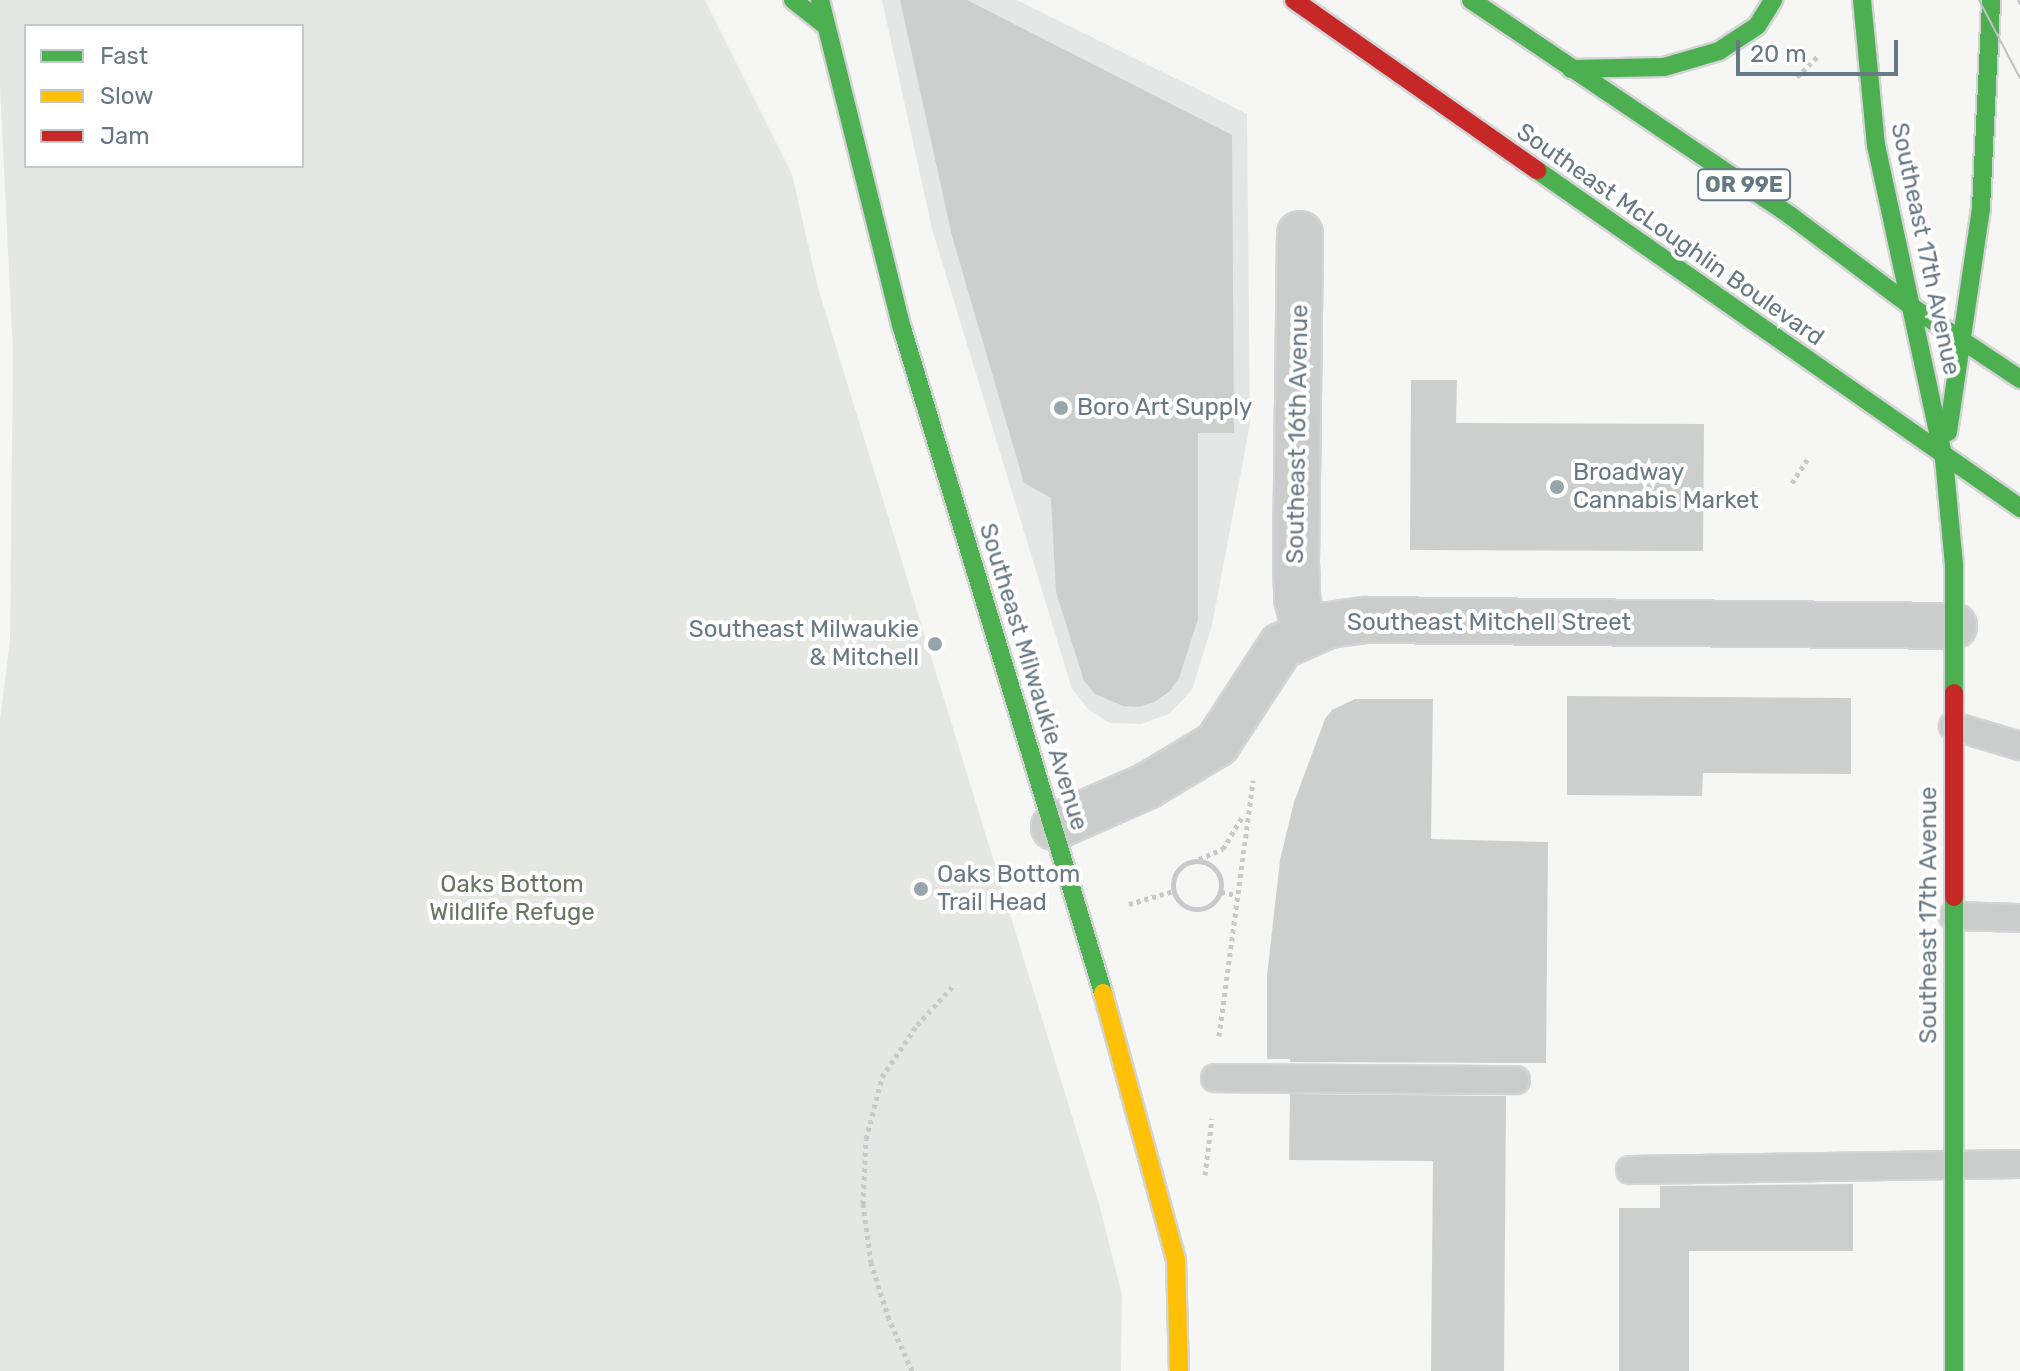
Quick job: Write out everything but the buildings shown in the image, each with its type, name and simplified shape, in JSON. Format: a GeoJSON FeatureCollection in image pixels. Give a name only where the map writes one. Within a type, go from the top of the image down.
{"type":"FeatureCollection","features":[{"type":"Feature","properties":{"kind":"main road"},"geometry":{"type":"LineString","coordinates":[[793,0],[826,26]]}},
{"type":"Feature","properties":{"kind":"main road","name":"Southeast Milwaukie Avenue"},"geometry":{"type":"LineString","coordinates":[[820,0],[902,328],[1054,827],[1176,1259],[1179,1371]]}},
{"type":"Feature","properties":{"kind":"main road","name":"Southeast McLoughlin Boulevard"},"geometry":{"type":"LineString","coordinates":[[1294,0],[1431,100],[1764,327],[1944,459],[2020,508]]}},
{"type":"Feature","properties":{"kind":"main road","name":"OR 99E"},"geometry":{"type":"LineString","coordinates":[[1471,0],[1791,216],[1912,307],[2020,379]]}},
{"type":"Feature","properties":{"kind":"main road"},"geometry":{"type":"LineString","coordinates":[[1571,69],[1664,67],[1719,51],[1757,26],[1773,0]]}},
{"type":"Feature","properties":{"kind":"main road","name":"Southeast 17th Avenue"},"geometry":{"type":"LineString","coordinates":[[1862,0],[1876,145],[1944,459],[1954,564],[1954,1371]]}},
{"type":"Feature","properties":{"kind":"main road","name":"Southeast 17th Avenue"},"geometry":{"type":"LineString","coordinates":[[1944,459],[1981,208],[1991,0]]}},
{"type":"Feature","properties":{"kind":"street","name":"Southeast 16th Avenue"},"geometry":{"type":"LineString","coordinates":[[1300,234],[1296,562],[1297,599],[1306,633]]}},
{"type":"Feature","properties":{"kind":"street","name":"Southeast Mitchell Street"},"geometry":{"type":"LineString","coordinates":[[1054,827],[1147,786],[1217,744],[1281,646],[1329,625],[1366,620],[1954,626]]}},
{"type":"Feature","properties":{"kind":"lane"},"geometry":{"type":"LineString","coordinates":[[1953,726],[2020,746]]}},
{"type":"Feature","properties":{"kind":"lane"},"geometry":{"type":"LineString","coordinates":[[1953,916],[2020,918]]}},
{"type":"Feature","properties":{"kind":"lane"},"geometry":{"type":"LineString","coordinates":[[1215,1078],[1516,1080]]}},
{"type":"Feature","properties":{"kind":"lane"},"geometry":{"type":"LineString","coordinates":[[1630,1170],[2020,1164]]}},
{"type":"Feature","properties":{"kind":"path"},"geometry":{"type":"LineString","coordinates":[[1792,483],[1808,458]]}},
{"type":"Feature","properties":{"kind":"path"},"geometry":{"type":"LineString","coordinates":[[1193,861],[1216,868],[1222,882],[1221,892],[1212,904],[1198,909],[1183,905],[1174,891],[1174,875],[1193,861],[1223,849],[1246,811]]}},
{"type":"Feature","properties":{"kind":"path"},"geometry":{"type":"LineString","coordinates":[[1118,907],[1174,891]]}},
{"type":"Feature","properties":{"kind":"path"},"geometry":{"type":"LineString","coordinates":[[1221,892],[1236,895]]}},
{"type":"Feature","properties":{"kind":"path"},"geometry":{"type":"LineString","coordinates":[[912,1371],[880,1294],[871,1263],[863,1204],[866,1139],[882,1077],[917,1025],[955,984]]}},
{"type":"Feature","properties":{"kind":"shaded area"},"geometry":{"type":"Polygon","coordinates":[[[882,0],[1017,0],[1247,114],[1250,424],[1212,625],[1192,690],[1169,714],[1141,724],[1110,723],[1088,709],[1072,689],[932,229],[882,0]]]}},
{"type":"Feature","properties":{"kind":"green space","name":"Oaks Bottom Wildlife Refuge"},"geometry":{"type":"Polygon","coordinates":[[[0,0],[705,0],[792,174],[818,288],[1099,1204],[1122,1295],[1121,1371],[0,1371],[0,721],[10,640],[13,354],[0,86],[0,0]]]}},
{"type":"Feature","properties":{"kind":"tram line"},"geometry":{"type":"LineString","coordinates":[[1979,0],[2020,78]]}},
{"type":"Feature","properties":{"kind":"tram line"},"geometry":{"type":"LineString","coordinates":[[2018,0],[2020,4]]}},
{"type":"Feature","properties":{"kind":"traffic: fast"},"geometry":{"type":"LineString","coordinates":[[793,0],[826,26]]}},
{"type":"Feature","properties":{"kind":"traffic: fast"},"geometry":{"type":"LineString","coordinates":[[820,0],[902,328],[1103,993]]}},
{"type":"Feature","properties":{"kind":"traffic: fast"},"geometry":{"type":"LineString","coordinates":[[1471,0],[1791,216],[1912,307],[2020,379]]}},
{"type":"Feature","properties":{"kind":"traffic: fast"},"geometry":{"type":"LineString","coordinates":[[1571,69],[1664,67],[1719,51],[1757,26],[1773,0]]}},
{"type":"Feature","properties":{"kind":"traffic: fast"},"geometry":{"type":"LineString","coordinates":[[1862,0],[1876,145],[1944,459],[1954,564],[1954,693]]}},
{"type":"Feature","properties":{"kind":"traffic: fast"},"geometry":{"type":"LineString","coordinates":[[1948,432],[1981,208],[1991,0]]}},
{"type":"Feature","properties":{"kind":"traffic: fast"},"geometry":{"type":"LineString","coordinates":[[1537,170],[2020,508]]}},
{"type":"Feature","properties":{"kind":"traffic: fast"},"geometry":{"type":"LineString","coordinates":[[1954,897],[1954,1371]]}},
{"type":"Feature","properties":{"kind":"traffic: slow"},"geometry":{"type":"LineString","coordinates":[[1103,993],[1176,1259],[1179,1371]]}},
{"type":"Feature","properties":{"kind":"traffic: jam"},"geometry":{"type":"LineString","coordinates":[[1294,0],[1537,170]]}},
{"type":"Feature","properties":{"kind":"traffic: jam"},"geometry":{"type":"LineString","coordinates":[[1954,693],[1954,897]]}},
{"type":"Feature","properties":{"kind":"place","name":"Boro Art Supply"},"geometry":{"type":"Point","coordinates":[1061,408]}},
{"type":"Feature","properties":{"kind":"place","name":"Broadway Cannabis Market"},"geometry":{"type":"Point","coordinates":[1557,487]}},
{"type":"Feature","properties":{"kind":"place","name":"Southeast Milwaukie & Mitchell"},"geometry":{"type":"Point","coordinates":[935,644]}},
{"type":"Feature","properties":{"kind":"place","name":"Oaks Bottom Trail Head"},"geometry":{"type":"Point","coordinates":[921,889]}}]}
